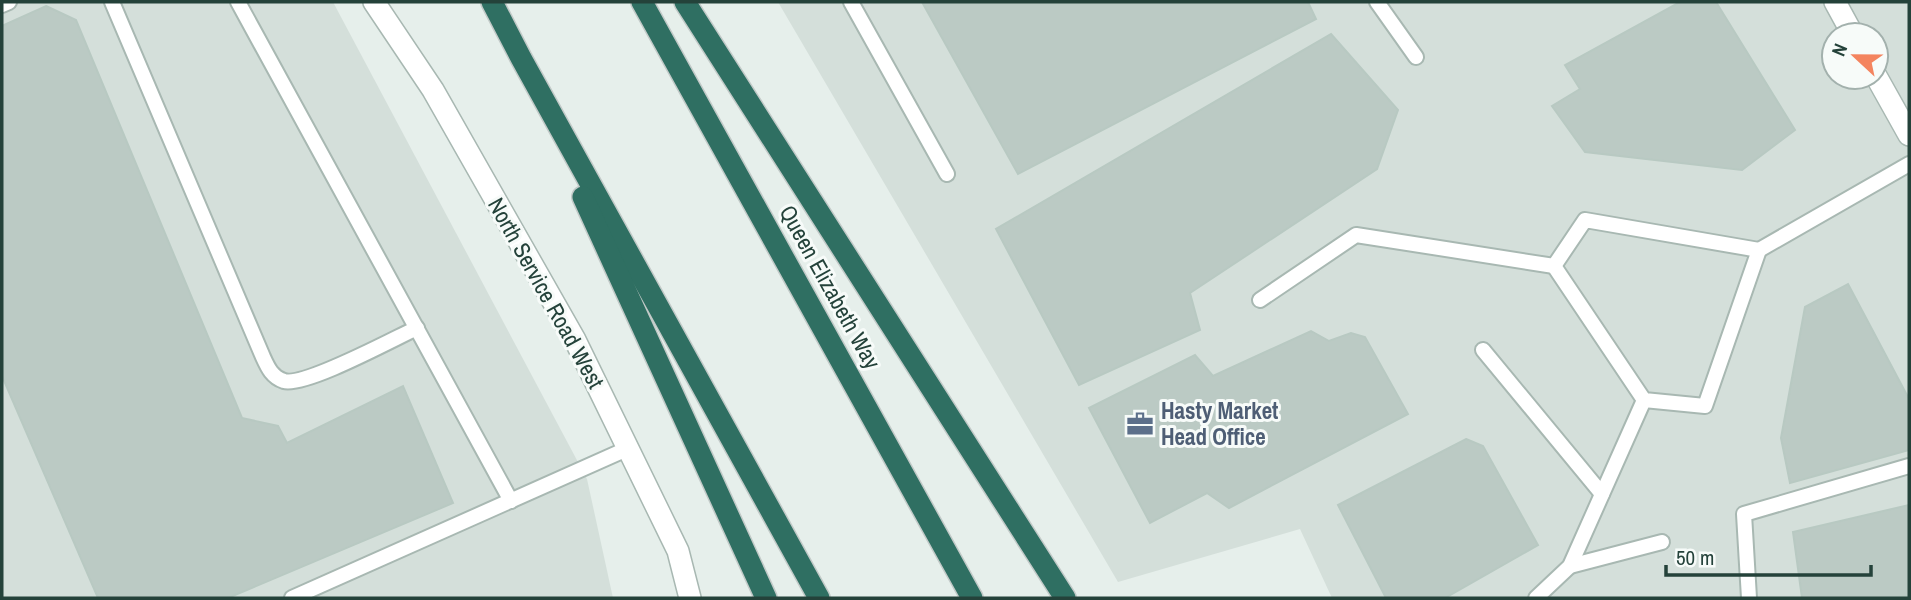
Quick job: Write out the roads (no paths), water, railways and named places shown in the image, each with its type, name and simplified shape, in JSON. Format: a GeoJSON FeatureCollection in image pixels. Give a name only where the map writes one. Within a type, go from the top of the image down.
{"type":"FeatureCollection","features":[{"type":"Feature","properties":{"kind":"highway"},"geometry":{"type":"LineString","coordinates":[[492,2],[819,598]]}},
{"type":"Feature","properties":{"kind":"highway","name":"Queen Elizabeth Way"},"geometry":{"type":"LineString","coordinates":[[642,2],[972,598]]}},
{"type":"Feature","properties":{"kind":"highway"},"geometry":{"type":"LineString","coordinates":[[685,2],[1065,598]]}},
{"type":"Feature","properties":{"kind":"highway"},"geometry":{"type":"LineString","coordinates":[[521,58],[766,598]]}},
{"type":"Feature","properties":{"kind":"street","name":"North Service Road West"},"geometry":{"type":"LineString","coordinates":[[374,2],[433,90],[575,340],[678,551],[690,598]]}},
{"type":"Feature","properties":{"kind":"street"},"geometry":{"type":"LineString","coordinates":[[1835,2],[1845,21]]}},
{"type":"Feature","properties":{"kind":"street"},"geometry":{"type":"LineString","coordinates":[[1885,91],[1909,134]]}},
{"type":"Feature","properties":{"kind":"lane"},"geometry":{"type":"LineString","coordinates":[[2,5],[9,2]]}},
{"type":"Feature","properties":{"kind":"lane"},"geometry":{"type":"LineString","coordinates":[[111,2],[272,374],[286,382],[319,374],[417,328]]}},
{"type":"Feature","properties":{"kind":"lane"},"geometry":{"type":"LineString","coordinates":[[238,2],[512,501]]}},
{"type":"Feature","properties":{"kind":"lane"},"geometry":{"type":"LineString","coordinates":[[852,2],[947,174]]}},
{"type":"Feature","properties":{"kind":"lane"},"geometry":{"type":"LineString","coordinates":[[1377,2],[1416,57]]}},
{"type":"Feature","properties":{"kind":"lane"},"geometry":{"type":"LineString","coordinates":[[1554,266],[1585,220],[1759,250],[1909,164]]}},
{"type":"Feature","properties":{"kind":"lane"},"geometry":{"type":"LineString","coordinates":[[1260,300],[1356,235],[1554,266],[1644,400]]}},
{"type":"Feature","properties":{"kind":"lane"},"geometry":{"type":"LineString","coordinates":[[1644,400],[1705,406],[1759,250]]}},
{"type":"Feature","properties":{"kind":"lane"},"geometry":{"type":"LineString","coordinates":[[1483,350],[1602,494]]}},
{"type":"Feature","properties":{"kind":"lane"},"geometry":{"type":"LineString","coordinates":[[1536,598],[1570,566],[1644,400]]}},
{"type":"Feature","properties":{"kind":"lane"},"geometry":{"type":"LineString","coordinates":[[292,598],[629,448]]}},
{"type":"Feature","properties":{"kind":"lane"},"geometry":{"type":"LineString","coordinates":[[1749,598],[1744,514],[1909,466]]}},
{"type":"Feature","properties":{"kind":"lane"},"geometry":{"type":"LineString","coordinates":[[1570,566],[1662,542]]}},
{"type":"Feature","properties":{"kind":"place","name":"Hasty Market Head Office"},"geometry":{"type":"Point","coordinates":[1140,424]}}]}
